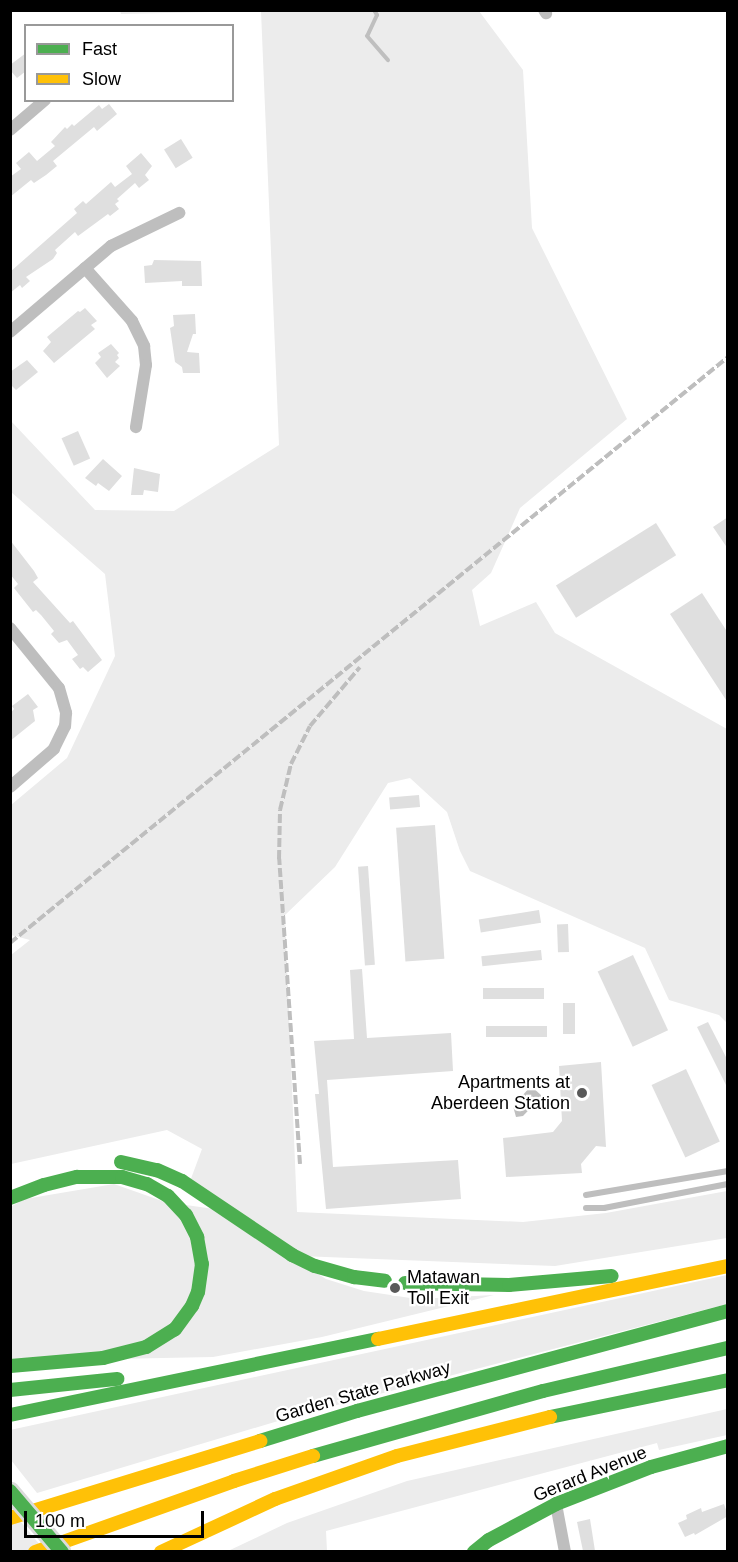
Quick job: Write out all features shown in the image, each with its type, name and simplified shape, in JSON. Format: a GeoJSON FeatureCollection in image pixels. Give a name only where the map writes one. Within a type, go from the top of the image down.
{"type":"FeatureCollection","features":[{"type":"Feature","properties":{"kind":"main road"},"geometry":{"type":"LineString","coordinates":[[106,1161],[143,1166],[182,1181],[292,1255],[315,1266],[354,1277],[385,1281]]}},
{"type":"Feature","properties":{"kind":"main road"},"geometry":{"type":"LineString","coordinates":[[10,1198],[44,1185],[77,1177],[115,1176],[147,1184],[168,1196],[186,1215],[197,1237],[202,1264],[198,1292],[192,1306],[175,1329],[146,1347],[111,1356],[10,1366]]}},
{"type":"Feature","properties":{"kind":"main road"},"geometry":{"type":"LineString","coordinates":[[10,1415],[728,1266]]}},
{"type":"Feature","properties":{"kind":"main road"},"geometry":{"type":"LineString","coordinates":[[405,1283],[509,1285],[632,1272],[701,1272]]}},
{"type":"Feature","properties":{"kind":"main road","name":"Garden State Parkway"},"geometry":{"type":"LineString","coordinates":[[10,1518],[347,1414],[728,1311]]}},
{"type":"Feature","properties":{"kind":"main road"},"geometry":{"type":"LineString","coordinates":[[35,1551],[234,1481],[380,1435],[543,1391],[728,1348]]}},
{"type":"Feature","properties":{"kind":"main road"},"geometry":{"type":"LineString","coordinates":[[10,1390],[122,1378],[188,1378]]}},
{"type":"Feature","properties":{"kind":"main road"},"geometry":{"type":"LineString","coordinates":[[161,1551],[275,1499],[408,1453],[528,1422],[728,1380]]}},
{"type":"Feature","properties":{"kind":"main road","name":"Gerard Avenue"},"geometry":{"type":"LineString","coordinates":[[474,1551],[556,1504],[651,1467],[728,1446]]}},
{"type":"Feature","properties":{"kind":"main road"},"geometry":{"type":"LineString","coordinates":[[10,1491],[62,1551]]}},
{"type":"Feature","properties":{"kind":"street"},"geometry":{"type":"LineString","coordinates":[[10,130],[43,102]]}},
{"type":"Feature","properties":{"kind":"street"},"geometry":{"type":"LineString","coordinates":[[10,332],[111,246],[179,213]]}},
{"type":"Feature","properties":{"kind":"street"},"geometry":{"type":"LineString","coordinates":[[86,268],[132,321],[144,346],[146,364],[136,428]]}},
{"type":"Feature","properties":{"kind":"street"},"geometry":{"type":"LineString","coordinates":[[10,628],[59,688],[66,713],[63,732],[54,749],[10,787]]}},
{"type":"Feature","properties":{"kind":"street"},"geometry":{"type":"LineString","coordinates":[[556,1504],[565,1551]]}},
{"type":"Feature","properties":{"kind":"lane"},"geometry":{"type":"LineString","coordinates":[[585,1195],[728,1171]]}},
{"type":"Feature","properties":{"kind":"lane"},"geometry":{"type":"LineString","coordinates":[[671,1182],[676,1194]]}},
{"type":"Feature","properties":{"kind":"lane"},"geometry":{"type":"LineString","coordinates":[[586,1208],[604,1208],[728,1184]]}},
{"type":"Feature","properties":{"kind":"shaded area"},"geometry":{"type":"Polygon","coordinates":[[[120,11],[261,11],[121,14],[120,11]]]}},
{"type":"Feature","properties":{"kind":"shaded area"},"geometry":{"type":"Polygon","coordinates":[[[261,11],[479,11],[523,70],[532,228],[627,419],[520,508],[491,573],[472,590],[480,626],[536,602],[555,633],[727,729],[727,1023],[719,1015],[669,1000],[645,948],[470,871],[460,851],[447,812],[410,778],[388,783],[335,867],[285,915],[297,1212],[523,1222],[606,1213],[727,1191],[727,1238],[555,1266],[300,1256],[189,1184],[202,1149],[167,1130],[11,1164],[11,955],[30,940],[11,935],[11,805],[67,758],[115,656],[105,574],[11,492],[10,420],[95,510],[174,511],[279,445],[261,11]]]}},
{"type":"Feature","properties":{"kind":"shaded area"},"geometry":{"type":"Polygon","coordinates":[[[531,1086],[542,1096],[523,1116],[516,1117],[513,1106],[531,1086]]]}},
{"type":"Feature","properties":{"kind":"shaded area"},"geometry":{"type":"Polygon","coordinates":[[[114,1184],[165,1202],[214,1209],[326,1279],[364,1291],[417,1299],[494,1295],[322,1337],[213,1357],[11,1361],[10,1207],[25,1199],[114,1184]]]}},
{"type":"Feature","properties":{"kind":"shaded area"},"geometry":{"type":"Polygon","coordinates":[[[727,1275],[727,1304],[298,1415],[37,1493],[11,1460],[10,1430],[727,1275]]]}},
{"type":"Feature","properties":{"kind":"shaded area"},"geometry":{"type":"Polygon","coordinates":[[[727,1409],[727,1435],[659,1450],[657,1443],[326,1531],[327,1551],[228,1551],[287,1523],[407,1481],[727,1409]]]}},
{"type":"Feature","properties":{"kind":"shaded area"},"geometry":{"type":"Polygon","coordinates":[[[11,1510],[45,1551],[11,1551],[11,1510]]]}},
{"type":"Feature","properties":{"kind":"building"},"geometry":{"type":"Polygon","coordinates":[[[24,54],[24,73],[17,78],[10,70],[10,65],[24,54]]]}},
{"type":"Feature","properties":{"kind":"building"},"geometry":{"type":"Polygon","coordinates":[[[109,104],[117,114],[97,131],[94,127],[53,161],[57,166],[46,175],[34,183],[31,180],[10,197],[10,177],[21,169],[16,163],[29,152],[37,161],[55,146],[51,142],[65,127],[67,129],[72,124],[74,126],[99,105],[102,109],[109,104]]]}},
{"type":"Feature","properties":{"kind":"building"},"geometry":{"type":"Polygon","coordinates":[[[181,139],[193,158],[176,168],[164,150],[181,139]]]}},
{"type":"Feature","properties":{"kind":"building"},"geometry":{"type":"Polygon","coordinates":[[[141,153],[152,166],[145,175],[149,180],[139,188],[135,183],[117,199],[119,201],[115,204],[119,209],[110,216],[108,214],[78,236],[75,232],[55,250],[57,253],[53,259],[26,277],[30,281],[22,288],[20,285],[10,293],[10,272],[77,213],[74,209],[83,201],[86,204],[111,182],[115,187],[132,174],[126,166],[141,153]]]}},
{"type":"Feature","properties":{"kind":"building"},"geometry":{"type":"Polygon","coordinates":[[[154,260],[201,261],[202,286],[182,286],[182,281],[145,283],[144,266],[152,265],[154,260]]]}},
{"type":"Feature","properties":{"kind":"building"},"geometry":{"type":"Polygon","coordinates":[[[85,308],[97,321],[91,325],[95,329],[54,363],[43,351],[51,342],[47,337],[78,311],[85,308]]]}},
{"type":"Feature","properties":{"kind":"building"},"geometry":{"type":"Polygon","coordinates":[[[195,314],[196,334],[193,334],[187,352],[199,353],[200,373],[183,373],[182,367],[175,362],[170,328],[174,326],[173,315],[195,314]]]}},
{"type":"Feature","properties":{"kind":"building"},"geometry":{"type":"Polygon","coordinates":[[[111,344],[119,353],[117,355],[119,358],[115,362],[120,366],[107,378],[95,363],[101,357],[98,353],[111,344]]]}},
{"type":"Feature","properties":{"kind":"building"},"geometry":{"type":"Polygon","coordinates":[[[27,360],[38,372],[16,390],[10,384],[10,372],[27,360]]]}},
{"type":"Feature","properties":{"kind":"building"},"geometry":{"type":"Polygon","coordinates":[[[78,431],[90,458],[74,466],[62,438],[78,431]]]}},
{"type":"Feature","properties":{"kind":"building"},"geometry":{"type":"Polygon","coordinates":[[[103,459],[122,476],[109,491],[85,478],[103,459]]]}},
{"type":"Feature","properties":{"kind":"building"},"geometry":{"type":"Polygon","coordinates":[[[134,468],[160,474],[158,492],[144,490],[143,495],[131,495],[134,468]]]}},
{"type":"Feature","properties":{"kind":"building"},"geometry":{"type":"Polygon","coordinates":[[[728,517],[728,549],[713,527],[728,517]]]}},
{"type":"Feature","properties":{"kind":"building"},"geometry":{"type":"Polygon","coordinates":[[[656,523],[676,555],[576,618],[556,586],[656,523]]]}},
{"type":"Feature","properties":{"kind":"building"},"geometry":{"type":"Polygon","coordinates":[[[10,540],[38,578],[33,582],[70,623],[73,621],[102,660],[88,672],[83,667],[80,669],[72,659],[78,655],[67,640],[59,643],[51,634],[54,631],[41,615],[36,610],[33,612],[14,588],[18,584],[10,574],[10,540]]]}},
{"type":"Feature","properties":{"kind":"building"},"geometry":{"type":"Polygon","coordinates":[[[702,593],[728,633],[728,703],[670,614],[702,593]]]}},
{"type":"Feature","properties":{"kind":"building"},"geometry":{"type":"Polygon","coordinates":[[[28,694],[38,707],[33,710],[35,721],[10,741],[10,714],[14,709],[12,706],[28,694]]]}},
{"type":"Feature","properties":{"kind":"building"},"geometry":{"type":"Polygon","coordinates":[[[419,795],[420,807],[390,810],[389,798],[419,795]]]}},
{"type":"Feature","properties":{"kind":"building"},"geometry":{"type":"Polygon","coordinates":[[[435,825],[444,959],[405,961],[396,828],[435,825]]]}},
{"type":"Feature","properties":{"kind":"building"},"geometry":{"type":"Polygon","coordinates":[[[368,866],[375,965],[365,965],[358,867],[368,866]]]}},
{"type":"Feature","properties":{"kind":"building"},"geometry":{"type":"Polygon","coordinates":[[[539,910],[541,923],[481,932],[479,920],[539,910]]]}},
{"type":"Feature","properties":{"kind":"building"},"geometry":{"type":"Polygon","coordinates":[[[557,924],[568,924],[569,952],[558,952],[557,924]]]}},
{"type":"Feature","properties":{"kind":"building"},"geometry":{"type":"Polygon","coordinates":[[[541,950],[542,960],[482,966],[481,956],[541,950]]]}},
{"type":"Feature","properties":{"kind":"building"},"geometry":{"type":"Polygon","coordinates":[[[633,955],[668,1030],[633,1047],[598,971],[633,955]]]}},
{"type":"Feature","properties":{"kind":"building"},"geometry":{"type":"Polygon","coordinates":[[[362,969],[367,1038],[451,1033],[453,1071],[327,1080],[333,1167],[458,1160],[461,1199],[326,1209],[315,1094],[319,1094],[314,1041],[354,1039],[350,970],[362,969]]]}},
{"type":"Feature","properties":{"kind":"building"},"geometry":{"type":"Polygon","coordinates":[[[483,988],[544,988],[544,999],[483,999],[483,988]]]}},
{"type":"Feature","properties":{"kind":"building"},"geometry":{"type":"Polygon","coordinates":[[[563,1003],[575,1003],[575,1034],[563,1034],[563,1003]]]}},
{"type":"Feature","properties":{"kind":"building"},"geometry":{"type":"Polygon","coordinates":[[[708,1022],[728,1061],[728,1089],[697,1027],[708,1022]]]}},
{"type":"Feature","properties":{"kind":"building"},"geometry":{"type":"Polygon","coordinates":[[[486,1026],[547,1026],[547,1037],[486,1037],[486,1026]]]}},
{"type":"Feature","properties":{"kind":"building","name":"Apartments at Aberdeen Station"},"geometry":{"type":"Polygon","coordinates":[[[601,1062],[606,1147],[596,1146],[581,1164],[582,1173],[506,1177],[503,1138],[553,1132],[562,1121],[559,1066],[601,1062]]]}},
{"type":"Feature","properties":{"kind":"building"},"geometry":{"type":"Polygon","coordinates":[[[686,1069],[720,1142],[685,1158],[652,1085],[686,1069]]]}},
{"type":"Feature","properties":{"kind":"building"},"geometry":{"type":"Polygon","coordinates":[[[724,1504],[728,1516],[695,1535],[694,1533],[685,1537],[678,1523],[687,1519],[686,1515],[701,1508],[702,1512],[724,1504]]]}},
{"type":"Feature","properties":{"kind":"building"},"geometry":{"type":"Polygon","coordinates":[[[590,1519],[595,1551],[583,1551],[577,1522],[590,1519]]]}},
{"type":"Feature","properties":{"kind":"waterway"},"geometry":{"type":"LineString","coordinates":[[374,10],[377,15],[367,36],[388,60]]}},
{"type":"Feature","properties":{"kind":"railway"},"geometry":{"type":"LineString","coordinates":[[10,943],[728,357]]}},
{"type":"Feature","properties":{"kind":"railway"},"geometry":{"type":"LineString","coordinates":[[300,1164],[279,859],[280,810],[291,764],[310,726],[360,667]]}},
{"type":"Feature","properties":{"kind":"traffic: fast"},"geometry":{"type":"LineString","coordinates":[[121,1162],[157,1170],[182,1181],[292,1255],[315,1266],[354,1277],[385,1281]]}},
{"type":"Feature","properties":{"kind":"traffic: fast"},"geometry":{"type":"LineString","coordinates":[[10,1198],[44,1185],[77,1177],[122,1177],[147,1184],[168,1196],[186,1215],[197,1237],[202,1264],[198,1292],[192,1306],[175,1329],[146,1347],[103,1358],[10,1366]]}},
{"type":"Feature","properties":{"kind":"traffic: fast"},"geometry":{"type":"LineString","coordinates":[[405,1283],[509,1285],[612,1276]]}},
{"type":"Feature","properties":{"kind":"traffic: fast"},"geometry":{"type":"LineString","coordinates":[[260,1441],[357,1411],[728,1311]]}},
{"type":"Feature","properties":{"kind":"traffic: fast"},"geometry":{"type":"LineString","coordinates":[[10,1415],[378,1339]]}},
{"type":"Feature","properties":{"kind":"traffic: fast"},"geometry":{"type":"LineString","coordinates":[[313,1456],[543,1391],[728,1348]]}},
{"type":"Feature","properties":{"kind":"traffic: fast"},"geometry":{"type":"LineString","coordinates":[[10,1390],[117,1379]]}},
{"type":"Feature","properties":{"kind":"traffic: fast"},"geometry":{"type":"LineString","coordinates":[[550,1417],[728,1380]]}},
{"type":"Feature","properties":{"kind":"traffic: fast"},"geometry":{"type":"LineString","coordinates":[[474,1552],[489,1540],[556,1504],[651,1467],[728,1446]]}},
{"type":"Feature","properties":{"kind":"traffic: fast"},"geometry":{"type":"LineString","coordinates":[[10,1491],[62,1552]]}},
{"type":"Feature","properties":{"kind":"traffic: slow"},"geometry":{"type":"LineString","coordinates":[[378,1339],[728,1266]]}},
{"type":"Feature","properties":{"kind":"traffic: slow"},"geometry":{"type":"LineString","coordinates":[[161,1552],[275,1499],[397,1456],[550,1417]]}},
{"type":"Feature","properties":{"kind":"traffic: slow"},"geometry":{"type":"LineString","coordinates":[[10,1518],[260,1441]]}},
{"type":"Feature","properties":{"kind":"traffic: slow"},"geometry":{"type":"LineString","coordinates":[[35,1552],[234,1481],[313,1456]]}},
{"type":"Feature","properties":{"kind":"place","name":"Apartments at Aberdeen Station"},"geometry":{"type":"Point","coordinates":[582,1093]}},
{"type":"Feature","properties":{"kind":"place","name":"Matawan Toll Exit"},"geometry":{"type":"Point","coordinates":[395,1288]}}]}
